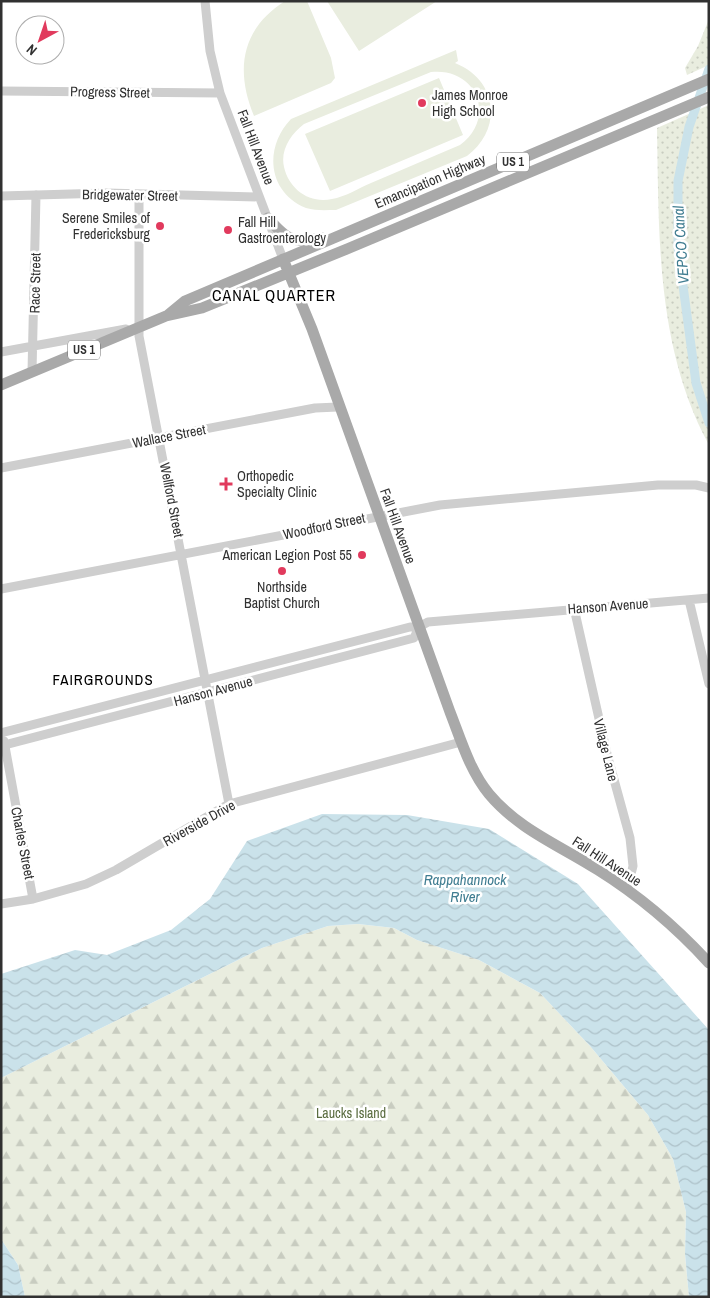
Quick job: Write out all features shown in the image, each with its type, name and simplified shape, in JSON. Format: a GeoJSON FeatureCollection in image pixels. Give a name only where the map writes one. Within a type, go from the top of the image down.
{"type":"FeatureCollection","features":[{"type":"Feature","properties":{"kind":"main road","name":"Emancipation Highway"},"geometry":{"type":"LineString","coordinates":[[166,316],[185,301],[709,79]]}},
{"type":"Feature","properties":{"kind":"main road","name":"Emancipation Highway"},"geometry":{"type":"LineString","coordinates":[[1,385],[166,316],[202,308],[709,97]]}},
{"type":"Feature","properties":{"kind":"main road"},"geometry":{"type":"LineString","coordinates":[[268,218],[282,235],[293,240],[305,241],[339,236]]}},
{"type":"Feature","properties":{"kind":"main road","name":"Fall Hill Avenue"},"geometry":{"type":"LineString","coordinates":[[283,259],[312,329],[338,407],[419,628],[461,742],[475,773],[488,792],[513,818],[627,890],[673,928],[709,963]]}},
{"type":"Feature","properties":{"kind":"street","name":"Fall Hill Avenue"},"geometry":{"type":"LineString","coordinates":[[205,1],[210,51],[220,93],[283,259]]}},
{"type":"Feature","properties":{"kind":"street","name":"Progress Street"},"geometry":{"type":"LineString","coordinates":[[1,91],[220,93]]}},
{"type":"Feature","properties":{"kind":"street","name":"Bridgewater Street"},"geometry":{"type":"LineString","coordinates":[[1,196],[139,194],[259,196]]}},
{"type":"Feature","properties":{"kind":"street","name":"Wellford Street"},"geometry":{"type":"LineString","coordinates":[[139,194],[138,327],[229,804]]}},
{"type":"Feature","properties":{"kind":"street","name":"Race Street"},"geometry":{"type":"LineString","coordinates":[[32,372],[36,195]]}},
{"type":"Feature","properties":{"kind":"street"},"geometry":{"type":"LineString","coordinates":[[1,352],[138,327]]}},
{"type":"Feature","properties":{"kind":"street","name":"Wallace Street"},"geometry":{"type":"LineString","coordinates":[[1,468],[315,408],[338,407]]}},
{"type":"Feature","properties":{"kind":"street","name":"Woodford Street"},"geometry":{"type":"LineString","coordinates":[[1,589],[378,515],[440,505],[658,485],[696,485],[709,488]]}},
{"type":"Feature","properties":{"kind":"street","name":"Hanson Avenue"},"geometry":{"type":"LineString","coordinates":[[3,745],[209,693],[414,638],[419,628],[429,622],[574,608],[709,598]]}},
{"type":"Feature","properties":{"kind":"street"},"geometry":{"type":"LineString","coordinates":[[689,600],[709,684]]}},
{"type":"Feature","properties":{"kind":"street","name":"Village Lane"},"geometry":{"type":"LineString","coordinates":[[574,608],[612,773],[630,838],[633,866],[627,890]]}},
{"type":"Feature","properties":{"kind":"street","name":"Hanson Avenue"},"geometry":{"type":"LineString","coordinates":[[2,732],[410,627],[419,628]]}},
{"type":"Feature","properties":{"kind":"street","name":"Charles Street"},"geometry":{"type":"LineString","coordinates":[[2,732],[33,899]]}},
{"type":"Feature","properties":{"kind":"street","name":"Riverside Drive"},"geometry":{"type":"LineString","coordinates":[[1,904],[58,893],[108,874],[229,804],[461,742]]}},
{"type":"Feature","properties":{"kind":"green space"},"geometry":{"type":"Polygon","coordinates":[[[285,1],[307,1],[331,58],[335,78],[331,83],[254,116],[245,83],[244,67],[246,52],[259,24],[270,12],[285,1]]]}},
{"type":"Feature","properties":{"kind":"green space"},"geometry":{"type":"Polygon","coordinates":[[[327,1],[437,1],[359,51],[327,1]]]}},
{"type":"Feature","properties":{"kind":"green space"},"geometry":{"type":"Polygon","coordinates":[[[709,19],[709,65],[687,75],[685,68],[698,46],[709,19]]]}},
{"type":"Feature","properties":{"kind":"green space"},"geometry":{"type":"Polygon","coordinates":[[[456,50],[458,61],[455,63],[469,71],[480,81],[487,93],[491,106],[486,132],[479,145],[467,156],[336,210],[306,208],[293,201],[283,191],[277,180],[274,168],[276,142],[282,130],[291,119],[456,50]],[[431,72],[304,124],[291,138],[285,149],[283,161],[290,182],[308,197],[324,200],[337,198],[460,145],[471,134],[478,122],[477,96],[470,86],[460,78],[447,73],[431,72]]]}},
{"type":"Feature","properties":{"kind":"green space"},"geometry":{"type":"Polygon","coordinates":[[[439,78],[463,135],[330,191],[305,134],[439,78]]]}},
{"type":"Feature","properties":{"kind":"green space"},"geometry":{"type":"Polygon","coordinates":[[[709,105],[709,445],[692,408],[679,370],[670,330],[660,250],[657,128],[709,105]]]}},
{"type":"Feature","properties":{"kind":"green space","name":"Laucks Island"},"geometry":{"type":"Polygon","coordinates":[[[358,924],[394,928],[417,940],[479,960],[540,993],[590,1046],[648,1115],[673,1159],[686,1212],[685,1254],[689,1297],[25,1297],[18,1265],[1,1239],[1,1078],[262,948],[328,926],[358,924]]]}},
{"type":"Feature","properties":{"kind":"water","name":"Rappahannock River"},"geometry":{"type":"Polygon","coordinates":[[[322,814],[407,815],[489,829],[578,884],[709,1030],[709,1297],[689,1297],[685,1254],[686,1212],[673,1159],[648,1115],[590,1046],[540,993],[479,960],[417,940],[394,928],[358,924],[328,926],[262,948],[1,1078],[1,974],[75,950],[107,955],[171,930],[210,899],[247,841],[322,814]]]}},
{"type":"Feature","properties":{"kind":"water"},"geometry":{"type":"Polygon","coordinates":[[[1,1239],[18,1265],[25,1297],[1,1297],[1,1239]]]}},
{"type":"Feature","properties":{"kind":"waterway","name":"VEPCO Canal"},"geometry":{"type":"LineString","coordinates":[[709,69],[689,127],[678,181],[678,248],[696,383],[709,423]]}},
{"type":"Feature","properties":{"kind":"place","name":"James Monroe High School"},"geometry":{"type":"Point","coordinates":[422,103]}},
{"type":"Feature","properties":{"kind":"place","name":"Serene Smiles of Fredericksburg"},"geometry":{"type":"Point","coordinates":[160,226]}},
{"type":"Feature","properties":{"kind":"place","name":"Fall Hill Gastroenterology"},"geometry":{"type":"Point","coordinates":[228,230]}},
{"type":"Feature","properties":{"kind":"place","name":"Orthopedic Specialty Clinic"},"geometry":{"type":"Point","coordinates":[226,484]}},
{"type":"Feature","properties":{"kind":"place","name":"American Legion Post 55"},"geometry":{"type":"Point","coordinates":[362,555]}},
{"type":"Feature","properties":{"kind":"place","name":"Northside Baptist Church"},"geometry":{"type":"Point","coordinates":[282,571]}},
{"type":"Feature","properties":{"kind":"district","name":"CANAL QUARTER"},"geometry":{"type":"Point","coordinates":[274,295]}},
{"type":"Feature","properties":{"kind":"district","name":"FAIRGROUNDS"},"geometry":{"type":"Point","coordinates":[103,680]}}]}
